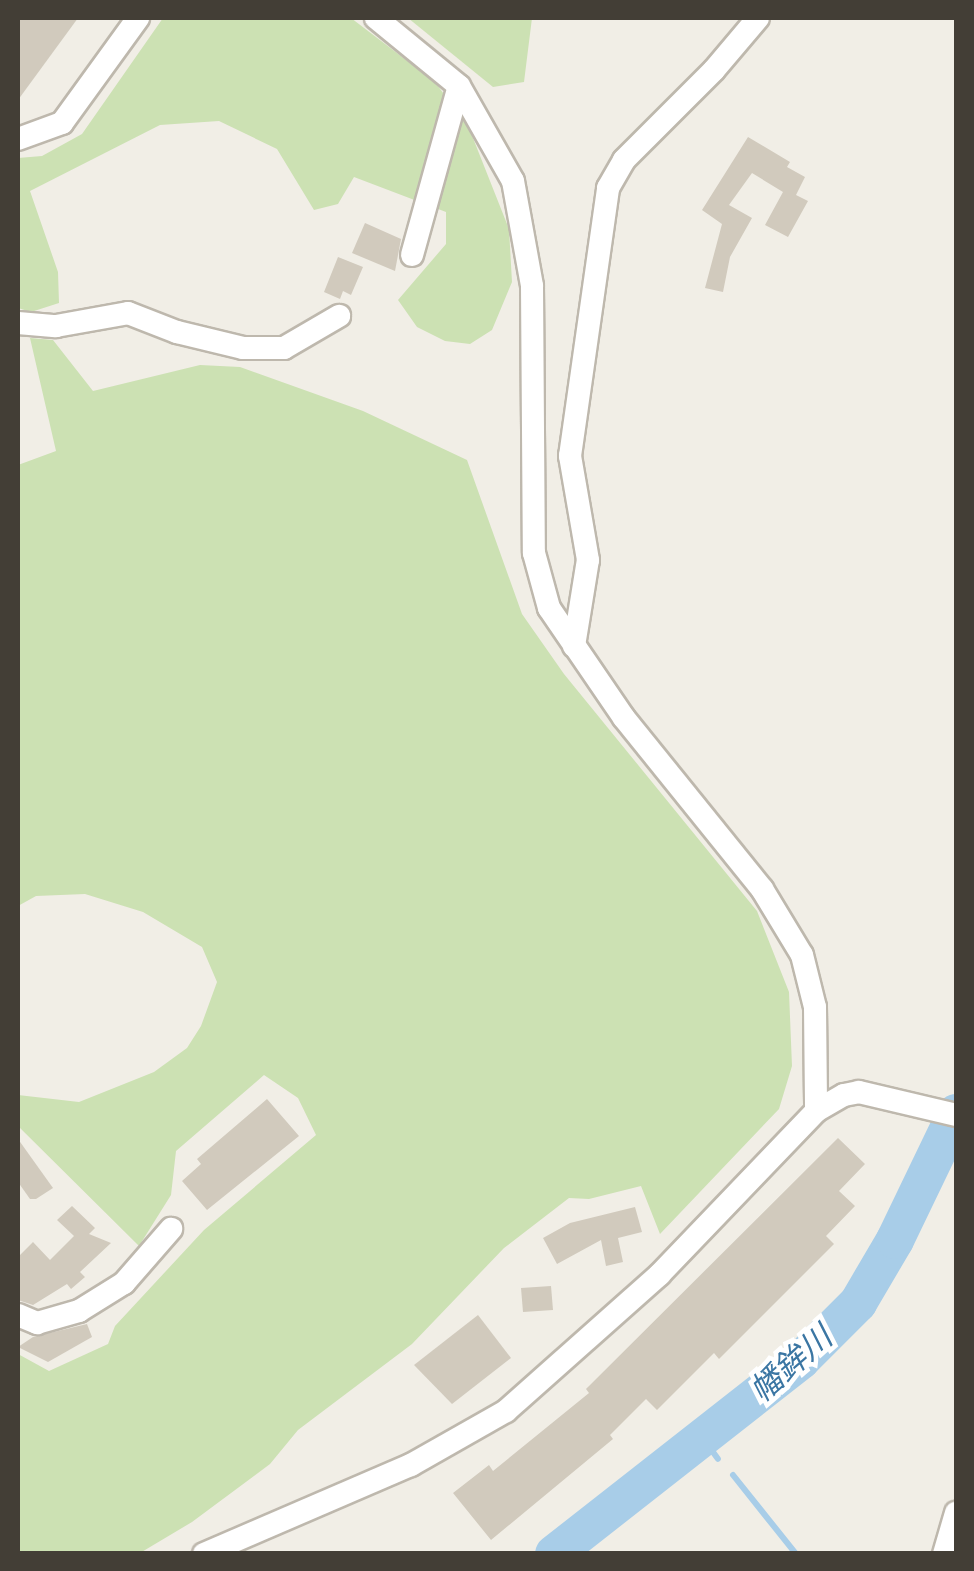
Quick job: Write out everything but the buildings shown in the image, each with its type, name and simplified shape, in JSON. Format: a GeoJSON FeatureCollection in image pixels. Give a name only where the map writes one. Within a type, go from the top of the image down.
{"type":"FeatureCollection","features":[{"type":"Feature","properties":{"kind":"street"},"geometry":{"type":"LineString","coordinates":[[18,139],[62,123],[138,18]]}},
{"type":"Feature","properties":{"kind":"street"},"geometry":{"type":"LineString","coordinates":[[376,18],[459,86],[513,181],[532,286],[534,553],[548,608],[624,718],[762,889],[802,955],[815,1007],[816,1111]]}},
{"type":"Feature","properties":{"kind":"street"},"geometry":{"type":"LineString","coordinates":[[574,646],[588,560],[570,456],[608,188],[624,160],[714,70],[758,18]]}},
{"type":"Feature","properties":{"kind":"street"},"geometry":{"type":"LineString","coordinates":[[412,255],[459,86]]}},
{"type":"Feature","properties":{"kind":"street"},"geometry":{"type":"LineString","coordinates":[[18,323],[56,326],[128,313],[177,332],[243,348],[284,348],[339,316]]}},
{"type":"Feature","properties":{"kind":"street"},"geometry":{"type":"LineString","coordinates":[[204,1554],[411,1465],[506,1411],[659,1274],[816,1111],[844,1095],[860,1092],[956,1115]]}},
{"type":"Feature","properties":{"kind":"street"},"geometry":{"type":"LineString","coordinates":[[18,1314],[37,1323],[79,1311],[124,1283],[171,1229]]}},
{"type":"Feature","properties":{"kind":"street"},"geometry":{"type":"LineString","coordinates":[[944,1554],[956,1513]]}},
{"type":"Feature","properties":{"kind":"green space"},"geometry":{"type":"Polygon","coordinates":[[[163,18],[351,18],[435,82],[469,128],[509,229],[512,282],[492,330],[470,344],[445,341],[417,327],[398,300],[446,244],[446,212],[354,177],[338,204],[314,210],[277,149],[219,121],[160,125],[30,191],[58,272],[59,303],[31,312],[18,308],[18,158],[42,156],[82,134],[163,18]]]}},
{"type":"Feature","properties":{"kind":"green space"},"geometry":{"type":"Polygon","coordinates":[[[408,18],[532,18],[524,82],[493,87],[408,18]]]}},
{"type":"Feature","properties":{"kind":"green space"},"geometry":{"type":"Polygon","coordinates":[[[30,338],[53,340],[93,391],[200,365],[240,367],[363,411],[467,460],[522,614],[564,674],[757,911],[789,992],[792,1066],[779,1109],[660,1234],[641,1186],[589,1199],[569,1198],[504,1248],[412,1344],[298,1430],[270,1464],[192,1522],[140,1553],[18,1553],[18,1354],[49,1371],[108,1344],[115,1326],[204,1230],[316,1135],[298,1098],[264,1075],[176,1151],[171,1195],[139,1246],[18,1126],[18,1095],[79,1102],[154,1072],[187,1048],[201,1026],[217,982],[202,947],[143,912],[85,894],[36,896],[18,906],[18,465],[56,451],[30,338]]]}},
{"type":"Feature","properties":{"kind":"waterway","name":"幡鉾川"},"geometry":{"type":"LineString","coordinates":[[554,1554],[801,1360],[858,1303],[895,1240],[956,1113]]}},
{"type":"Feature","properties":{"kind":"waterway"},"geometry":{"type":"LineString","coordinates":[[702,1437],[718,1459]]}},
{"type":"Feature","properties":{"kind":"waterway"},"geometry":{"type":"LineString","coordinates":[[733,1475],[796,1554]]}}]}
